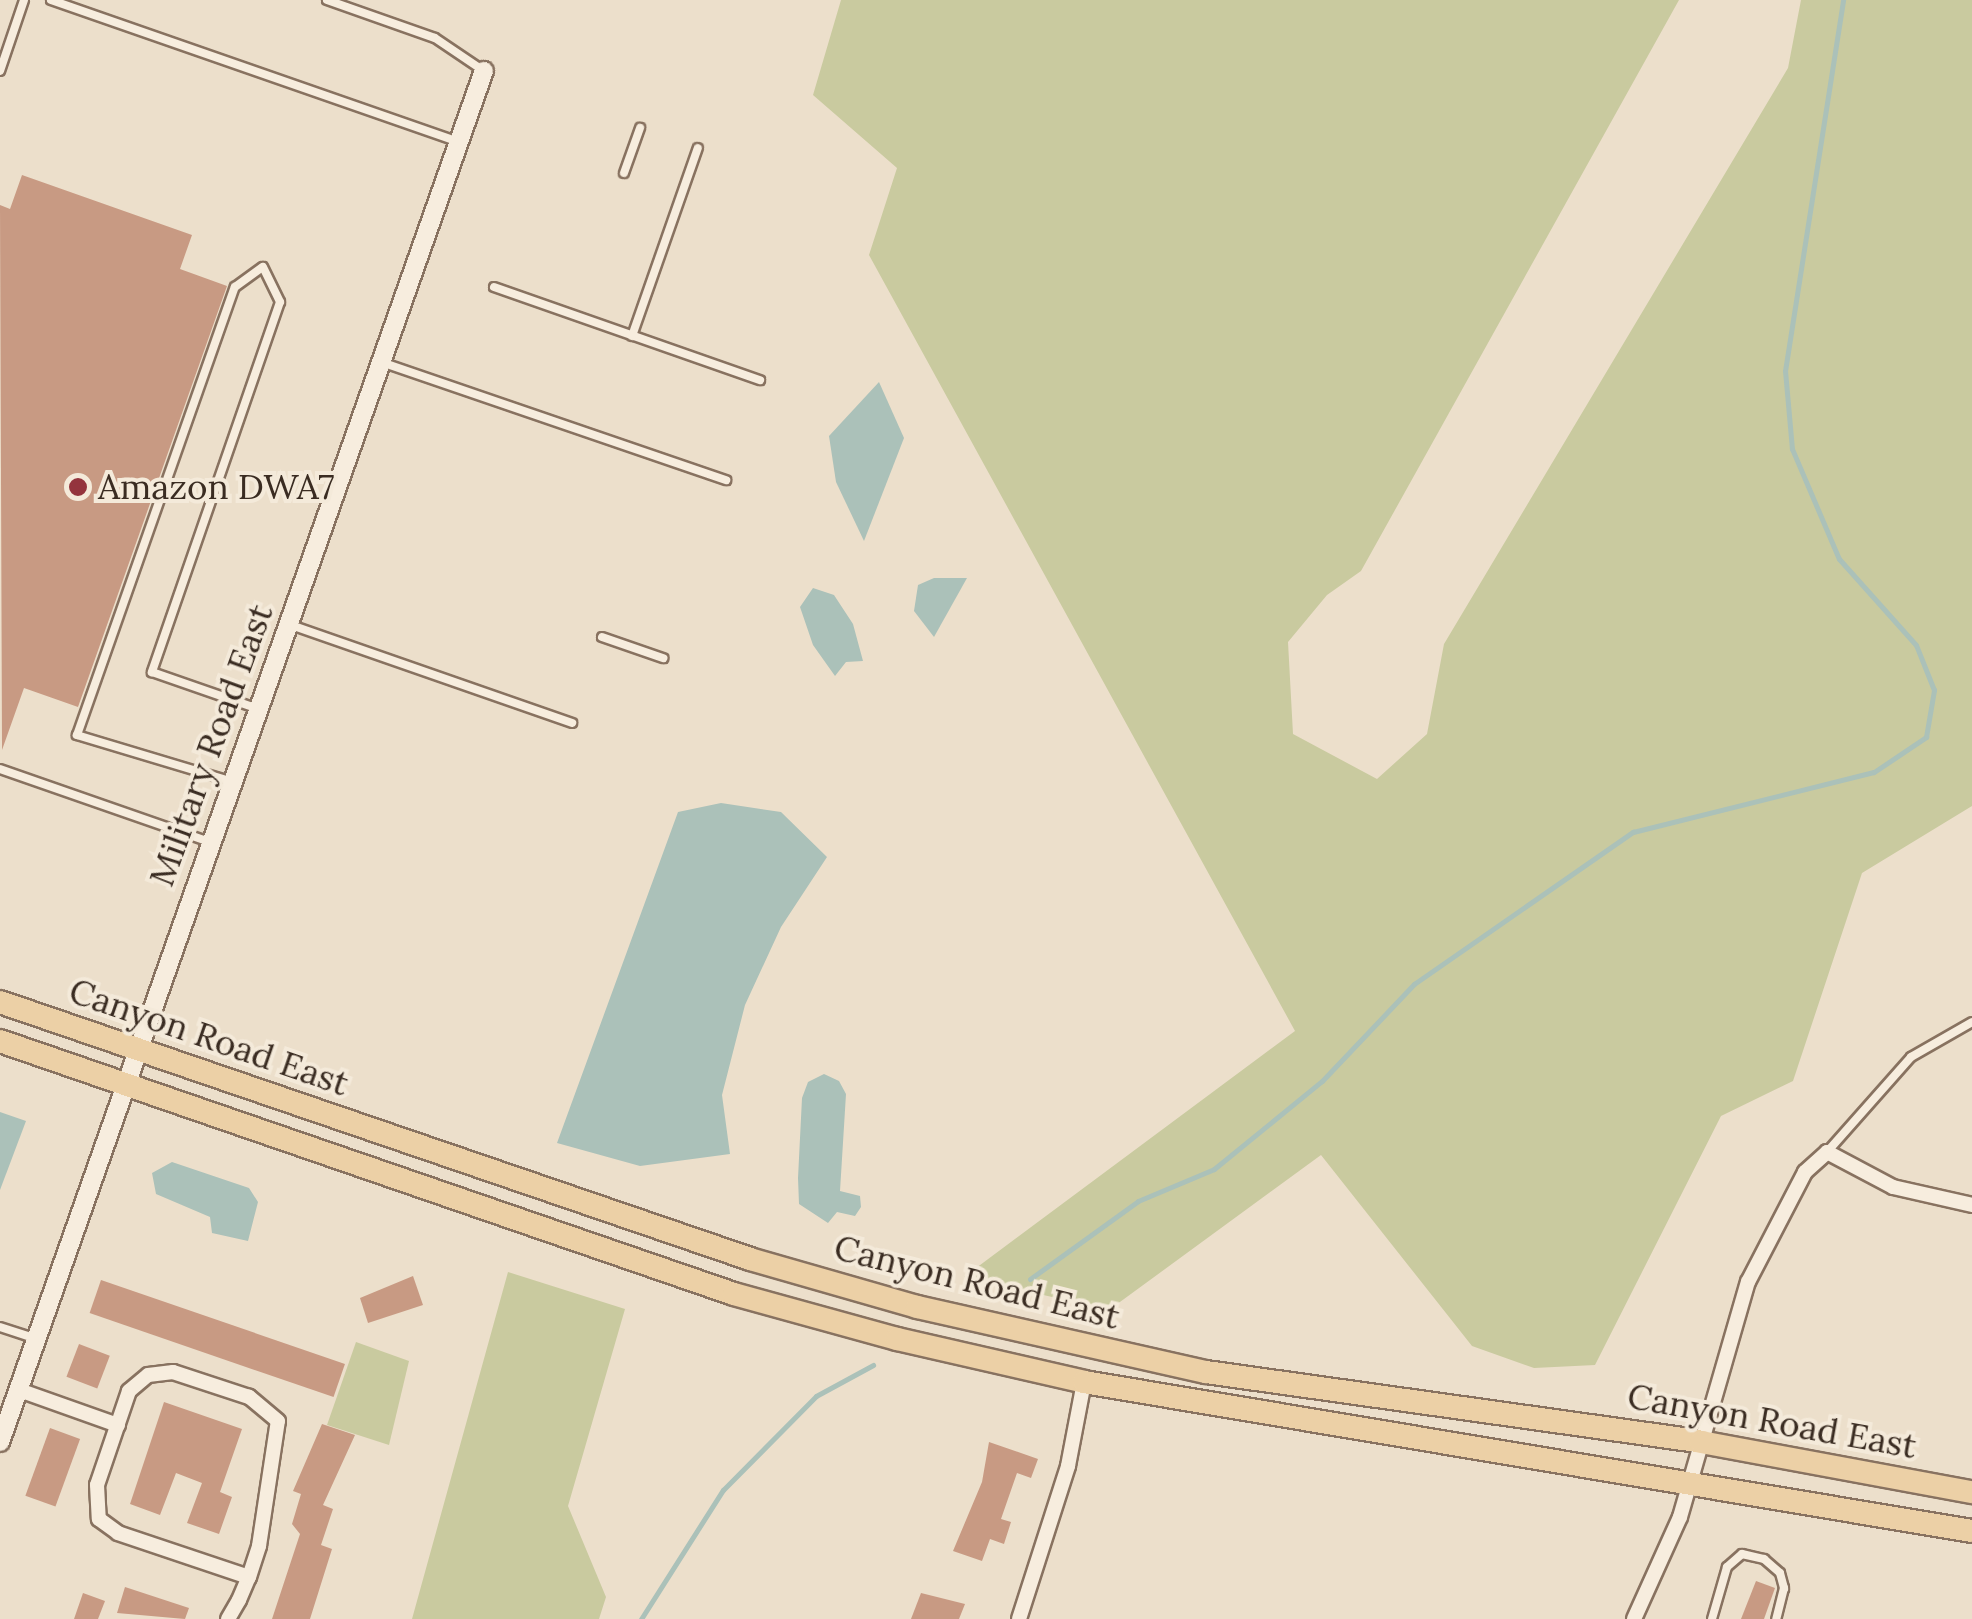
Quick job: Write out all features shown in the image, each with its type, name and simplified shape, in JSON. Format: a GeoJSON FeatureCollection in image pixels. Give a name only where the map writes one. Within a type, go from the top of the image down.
{"type":"FeatureCollection","features":[{"type":"Feature","properties":{"kind":"main road","name":"Canyon Road East"},"geometry":{"type":"LineString","coordinates":[[0,1002],[750,1259],[917,1307],[1206,1372],[1701,1442],[1972,1492]]}},
{"type":"Feature","properties":{"kind":"main road","name":"Canyon Road East"},"geometry":{"type":"LineString","coordinates":[[0,1041],[734,1294],[1084,1382],[1972,1531]]}},
{"type":"Feature","properties":{"kind":"main road"},"geometry":{"type":"LineString","coordinates":[[1084,1382],[1102,1367],[1206,1372]]}},
{"type":"Feature","properties":{"kind":"street","name":"Military Road East"},"geometry":{"type":"LineString","coordinates":[[0,1442],[484,71]]}},
{"type":"Feature","properties":{"kind":"street"},"geometry":{"type":"LineString","coordinates":[[1634,1619],[1690,1482],[1748,1282],[1782,1205],[1827,1152],[1893,1186],[1972,1205]]}},
{"type":"Feature","properties":{"kind":"street"},"geometry":{"type":"LineString","coordinates":[[228,1619],[249,1576],[264,1526],[278,1421],[248,1396],[172,1372],[148,1375],[129,1392],[96,1511],[118,1533],[249,1576]]}},
{"type":"Feature","properties":{"kind":"street"},"geometry":{"type":"LineString","coordinates":[[1019,1619],[1068,1466],[1084,1382]]}},
{"type":"Feature","properties":{"kind":"street"},"geometry":{"type":"LineString","coordinates":[[19,1390],[118,1425]]}},
{"type":"Feature","properties":{"kind":"lane"},"geometry":{"type":"LineString","coordinates":[[0,71],[24,0]]}},
{"type":"Feature","properties":{"kind":"lane"},"geometry":{"type":"LineString","coordinates":[[51,0],[460,142]]}},
{"type":"Feature","properties":{"kind":"lane"},"geometry":{"type":"LineString","coordinates":[[327,0],[435,38],[484,71]]}},
{"type":"Feature","properties":{"kind":"lane"},"geometry":{"type":"LineString","coordinates":[[624,173],[640,128]]}},
{"type":"Feature","properties":{"kind":"lane"},"geometry":{"type":"LineString","coordinates":[[632,336],[698,148]]}},
{"type":"Feature","properties":{"kind":"lane"},"geometry":{"type":"LineString","coordinates":[[232,782],[78,736],[238,280],[262,267],[280,302],[152,672],[258,708]]}},
{"type":"Feature","properties":{"kind":"lane"},"geometry":{"type":"LineString","coordinates":[[494,287],[760,380]]}},
{"type":"Feature","properties":{"kind":"lane"},"geometry":{"type":"LineString","coordinates":[[381,362],[726,480]]}},
{"type":"Feature","properties":{"kind":"lane"},"geometry":{"type":"LineString","coordinates":[[288,624],[572,724]]}},
{"type":"Feature","properties":{"kind":"lane"},"geometry":{"type":"LineString","coordinates":[[602,637],[664,658]]}},
{"type":"Feature","properties":{"kind":"lane"},"geometry":{"type":"LineString","coordinates":[[0,768],[210,842]]}},
{"type":"Feature","properties":{"kind":"lane"},"geometry":{"type":"LineString","coordinates":[[1827,1152],[1911,1057],[1972,1022]]}},
{"type":"Feature","properties":{"kind":"lane"},"geometry":{"type":"LineString","coordinates":[[0,1327],[36,1339]]}},
{"type":"Feature","properties":{"kind":"lane"},"geometry":{"type":"LineString","coordinates":[[1712,1619],[1726,1573],[1742,1554],[1775,1567],[1784,1588],[1776,1619]]}},
{"type":"Feature","properties":{"kind":"green space"},"geometry":{"type":"Polygon","coordinates":[[[841,0],[1679,0],[1361,571],[1327,595],[1288,642],[1293,734],[1377,779],[1427,734],[1444,644],[1788,68],[1801,0],[1972,0],[1972,806],[1862,873],[1793,1081],[1721,1116],[1595,1365],[1534,1368],[1472,1346],[1321,1155],[1109,1310],[964,1277],[1295,1031],[869,255],[897,168],[813,95],[841,0]]]}},
{"type":"Feature","properties":{"kind":"green space"},"geometry":{"type":"Polygon","coordinates":[[[508,1272],[625,1309],[568,1506],[606,1597],[599,1619],[412,1619],[508,1272]]]}},
{"type":"Feature","properties":{"kind":"green space"},"geometry":{"type":"Polygon","coordinates":[[[356,1342],[409,1361],[389,1445],[327,1425],[356,1342]]]}},
{"type":"Feature","properties":{"kind":"water"},"geometry":{"type":"Polygon","coordinates":[[[879,382],[904,438],[864,541],[836,482],[829,436],[879,382]]]}},
{"type":"Feature","properties":{"kind":"water"},"geometry":{"type":"Polygon","coordinates":[[[934,578],[967,578],[934,637],[914,611],[918,585],[934,578]]]}},
{"type":"Feature","properties":{"kind":"water"},"geometry":{"type":"Polygon","coordinates":[[[813,588],[834,595],[853,624],[863,661],[846,662],[835,676],[813,645],[800,607],[813,588]]]}},
{"type":"Feature","properties":{"kind":"water"},"geometry":{"type":"Polygon","coordinates":[[[721,803],[781,812],[827,857],[781,927],[745,1005],[722,1095],[730,1154],[640,1166],[557,1143],[678,812],[721,803]]]}},
{"type":"Feature","properties":{"kind":"water"},"geometry":{"type":"Polygon","coordinates":[[[824,1074],[839,1081],[846,1094],[840,1191],[860,1196],[861,1207],[855,1216],[837,1212],[828,1223],[799,1204],[798,1178],[802,1098],[808,1082],[824,1074]]]}},
{"type":"Feature","properties":{"kind":"water"},"geometry":{"type":"Polygon","coordinates":[[[0,1112],[26,1121],[0,1190],[0,1112]]]}},
{"type":"Feature","properties":{"kind":"water"},"geometry":{"type":"Polygon","coordinates":[[[172,1162],[249,1188],[258,1202],[248,1241],[212,1233],[210,1217],[156,1194],[152,1173],[172,1162]]]}},
{"type":"Feature","properties":{"kind":"building","name":"Amazon DWA7"},"geometry":{"type":"Polygon","coordinates":[[[22,175],[192,235],[180,269],[227,286],[78,707],[24,688],[2,750],[0,205],[10,209],[22,175]]]}},
{"type":"Feature","properties":{"kind":"building"},"geometry":{"type":"Polygon","coordinates":[[[413,1276],[423,1305],[368,1323],[360,1298],[413,1276]]]}},
{"type":"Feature","properties":{"kind":"building"},"geometry":{"type":"Polygon","coordinates":[[[101,1280],[345,1364],[334,1397],[90,1313],[101,1280]]]}},
{"type":"Feature","properties":{"kind":"building"},"geometry":{"type":"Polygon","coordinates":[[[79,1344],[110,1356],[97,1389],[66,1377],[79,1344]]]}},
{"type":"Feature","properties":{"kind":"building"},"geometry":{"type":"Polygon","coordinates":[[[164,1402],[242,1429],[220,1492],[232,1497],[219,1534],[187,1523],[202,1483],[176,1473],[160,1515],[130,1504],[164,1402]]]}},
{"type":"Feature","properties":{"kind":"building"},"geometry":{"type":"Polygon","coordinates":[[[322,1424],[355,1435],[323,1505],[333,1509],[321,1545],[332,1549],[310,1619],[272,1619],[300,1534],[292,1524],[301,1494],[293,1491],[322,1424]]]}},
{"type":"Feature","properties":{"kind":"building"},"geometry":{"type":"Polygon","coordinates":[[[50,1428],[80,1439],[55,1507],[25,1496],[50,1428]]]}},
{"type":"Feature","properties":{"kind":"building"},"geometry":{"type":"Polygon","coordinates":[[[989,1442],[1038,1459],[1031,1478],[1017,1473],[1001,1519],[1011,1522],[1004,1544],[990,1539],[982,1561],[953,1551],[982,1482],[989,1442]]]}},
{"type":"Feature","properties":{"kind":"building"},"geometry":{"type":"Polygon","coordinates":[[[1756,1581],[1775,1588],[1764,1619],[1741,1619],[1756,1581]]]}},
{"type":"Feature","properties":{"kind":"building"},"geometry":{"type":"Polygon","coordinates":[[[125,1587],[189,1608],[185,1619],[117,1613],[125,1587]]]}},
{"type":"Feature","properties":{"kind":"building"},"geometry":{"type":"Polygon","coordinates":[[[83,1593],[105,1601],[98,1619],[74,1619],[83,1593]]]}},
{"type":"Feature","properties":{"kind":"building"},"geometry":{"type":"Polygon","coordinates":[[[921,1593],[965,1604],[959,1619],[911,1619],[921,1593]]]}},
{"type":"Feature","properties":{"kind":"waterway"},"geometry":{"type":"LineString","coordinates":[[1030,1279],[1138,1201],[1214,1169],[1322,1081],[1414,984],[1633,832],[1874,772],[1926,737],[1934,690],[1916,645],[1839,559],[1792,449],[1785,371],[1843,0]]}},
{"type":"Feature","properties":{"kind":"waterway"},"geometry":{"type":"LineString","coordinates":[[641,1619],[723,1490],[816,1396],[873,1365]]}},
{"type":"Feature","properties":{"kind":"place","name":"Amazon DWA7"},"geometry":{"type":"Point","coordinates":[78,487]}}]}
